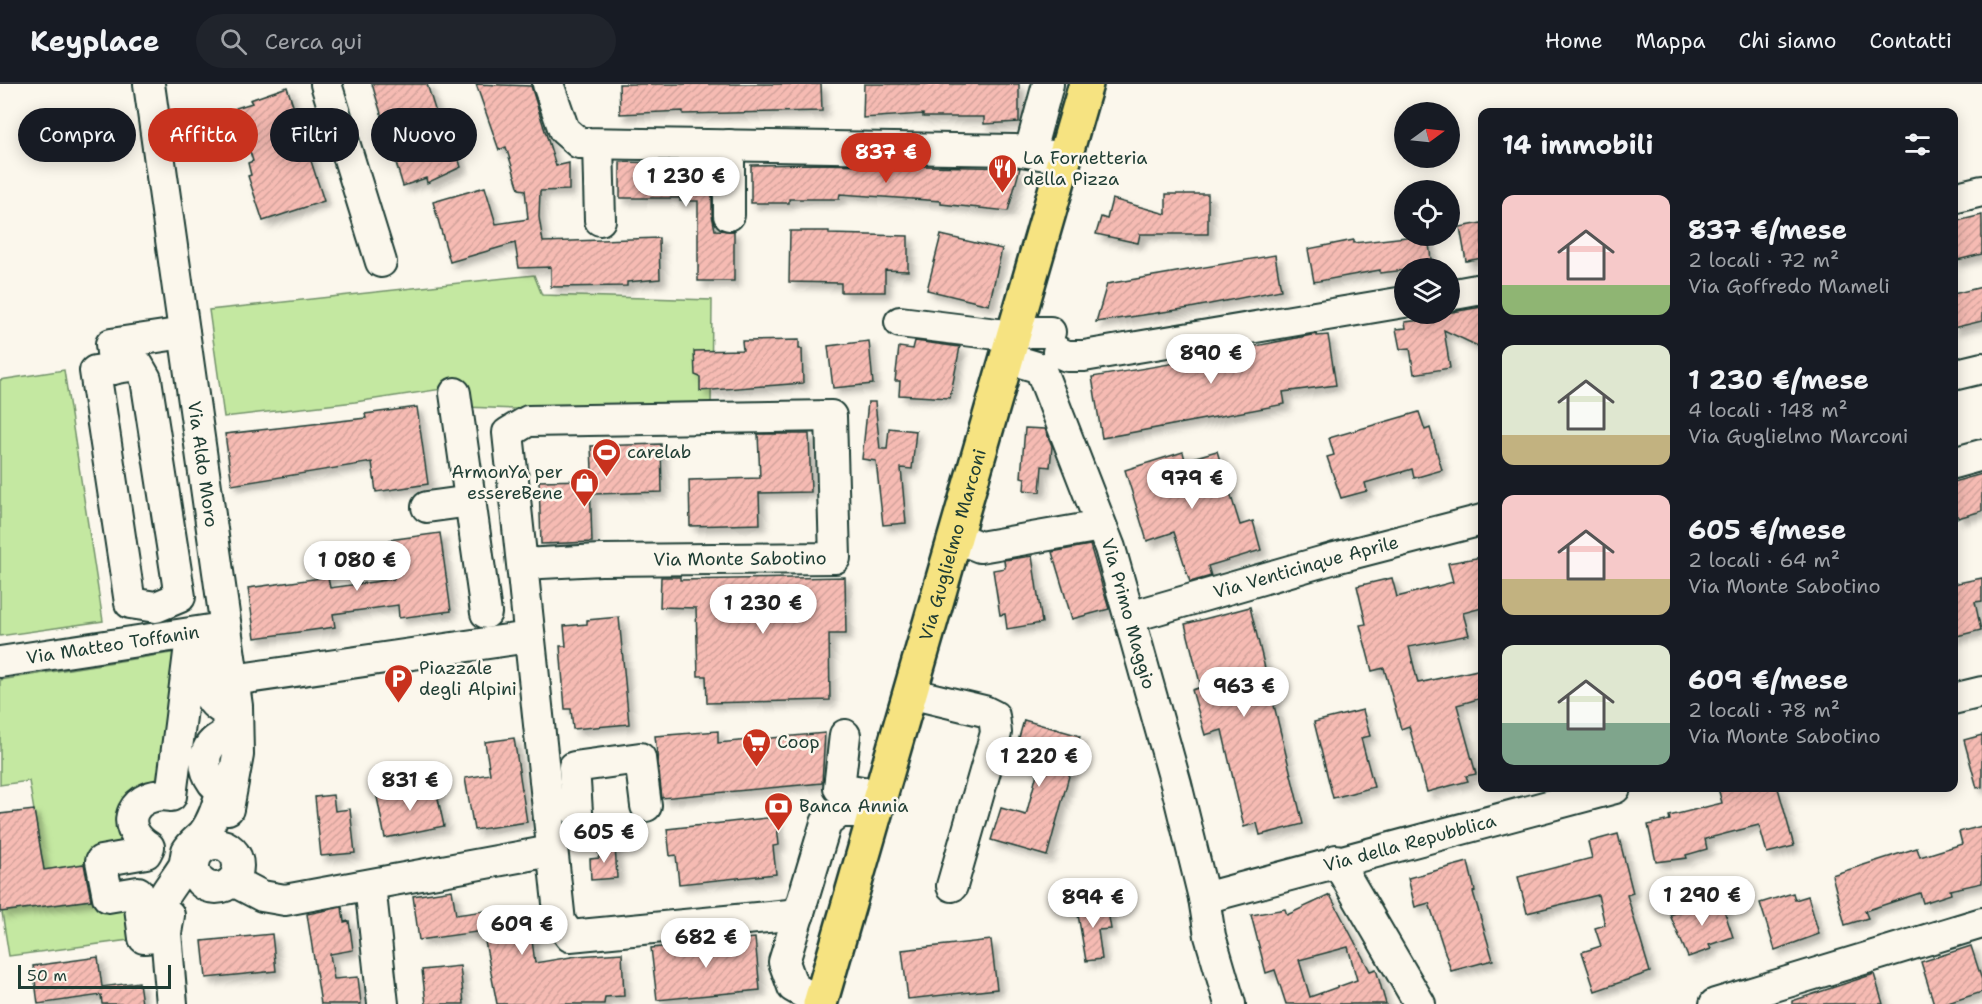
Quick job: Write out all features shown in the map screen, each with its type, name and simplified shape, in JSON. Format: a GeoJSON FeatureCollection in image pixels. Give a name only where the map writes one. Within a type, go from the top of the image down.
{"type":"FeatureCollection","features":[{"type":"Feature","properties":{"kind":"main road","name":"Via Guglielmo Marconi"},"geometry":{"type":"LineString","coordinates":[[820,1003],[1086,84]]}},
{"type":"Feature","properties":{"kind":"street","name":"Via Aldo Moro"},"geometry":{"type":"LineString","coordinates":[[152,84],[184,333],[233,680],[238,755],[220,844],[206,846],[199,851],[193,865],[194,873],[204,885],[211,888],[226,886],[233,881],[273,900],[370,885]]}},
{"type":"Feature","properties":{"kind":"street"},"geometry":{"type":"LineString","coordinates":[[326,84],[381,262]]}},
{"type":"Feature","properties":{"kind":"street"},"geometry":{"type":"LineString","coordinates":[[548,84],[564,130],[569,137],[579,143],[1030,151],[1064,158]]}},
{"type":"Feature","properties":{"kind":"street"},"geometry":{"type":"LineString","coordinates":[[1030,151],[1048,84]]}},
{"type":"Feature","properties":{"kind":"street"},"geometry":{"type":"LineString","coordinates":[[598,144],[600,220]]}},
{"type":"Feature","properties":{"kind":"street"},"geometry":{"type":"LineString","coordinates":[[729,145],[729,215]]}},
{"type":"Feature","properties":{"kind":"street"},"geometry":{"type":"LineString","coordinates":[[1958,197],[1982,191]]}},
{"type":"Feature","properties":{"kind":"street","name":"Via Primo Maggio"},"geometry":{"type":"LineString","coordinates":[[1029,280],[1130,617],[1204,898],[1210,936],[1230,1004]]}},
{"type":"Feature","properties":{"kind":"street"},"geometry":{"type":"LineString","coordinates":[[1460,293],[1478,291]]}},
{"type":"Feature","properties":{"kind":"street"},"geometry":{"type":"LineString","coordinates":[[900,322],[1010,347],[1030,332],[1049,351],[1067,356],[1084,356],[1394,304]]}},
{"type":"Feature","properties":{"kind":"street"},"geometry":{"type":"LineString","coordinates":[[114,369],[111,344],[184,333]]}},
{"type":"Feature","properties":{"kind":"street"},"geometry":{"type":"LineString","coordinates":[[138,365],[146,379],[180,597],[156,607],[130,603],[95,371],[138,365]]}},
{"type":"Feature","properties":{"kind":"street"},"geometry":{"type":"LineString","coordinates":[[1958,374],[1982,368]]}},
{"type":"Feature","properties":{"kind":"street"},"geometry":{"type":"LineString","coordinates":[[455,393],[486,613]]}},
{"type":"Feature","properties":{"kind":"street","name":"Via Monte Sabotino"},"geometry":{"type":"LineString","coordinates":[[516,502],[508,433],[528,421],[831,416],[835,558],[601,560],[529,564]]}},
{"type":"Feature","properties":{"kind":"street"},"geometry":{"type":"LineString","coordinates":[[1958,461],[1982,454]]}},
{"type":"Feature","properties":{"kind":"street"},"geometry":{"type":"LineString","coordinates":[[429,515],[516,502],[529,564],[529,637],[551,851],[560,922],[570,936],[799,914]]}},
{"type":"Feature","properties":{"kind":"street","name":"Via Venticinque Aprile"},"geometry":{"type":"LineString","coordinates":[[1130,617],[1335,558],[1478,521]]}},
{"type":"Feature","properties":{"kind":"street"},"geometry":{"type":"LineString","coordinates":[[955,537],[981,547],[1101,526]]}},
{"type":"Feature","properties":{"kind":"street"},"geometry":{"type":"LineString","coordinates":[[156,607],[161,638]]}},
{"type":"Feature","properties":{"kind":"street","name":"Via Matteo Toffanin"},"geometry":{"type":"LineString","coordinates":[[0,662],[225,628]]}},
{"type":"Feature","properties":{"kind":"street"},"geometry":{"type":"LineString","coordinates":[[233,680],[529,637]]}},
{"type":"Feature","properties":{"kind":"street"},"geometry":{"type":"LineString","coordinates":[[218,639],[220,662],[212,667],[206,684],[208,696],[219,708],[227,711],[228,734],[212,742],[205,753],[205,765],[213,783],[222,786],[221,794],[204,833],[186,853],[184,867],[165,891],[159,903],[155,919],[155,937],[144,938],[138,892],[108,897],[101,861],[146,853],[149,847],[140,842],[134,833],[134,811],[140,801],[150,796],[171,796],[190,645],[218,639]]}},
{"type":"Feature","properties":{"kind":"street"},"geometry":{"type":"LineString","coordinates":[[1958,698],[1982,692]]}},
{"type":"Feature","properties":{"kind":"street"},"geometry":{"type":"LineString","coordinates":[[909,693],[984,711],[994,716],[996,722],[996,733],[952,886]]}},
{"type":"Feature","properties":{"kind":"street"},"geometry":{"type":"LineString","coordinates":[[845,735],[839,788],[877,804]]}},
{"type":"Feature","properties":{"kind":"street"},"geometry":{"type":"LineString","coordinates":[[577,812],[574,767],[640,758],[646,806]]}},
{"type":"Feature","properties":{"kind":"street","name":"Via della Repubblica"},"geometry":{"type":"LineString","coordinates":[[1204,898],[1336,860],[1600,792]]}},
{"type":"Feature","properties":{"kind":"street"},"geometry":{"type":"LineString","coordinates":[[820,1003],[793,987],[784,962],[826,823],[840,812],[877,804]]}},
{"type":"Feature","properties":{"kind":"street"},"geometry":{"type":"LineString","coordinates":[[383,1004],[370,885],[551,851]]}},
{"type":"Feature","properties":{"kind":"street"},"geometry":{"type":"LineString","coordinates":[[1336,860],[1420,1004]]}},
{"type":"Feature","properties":{"kind":"street"},"geometry":{"type":"LineString","coordinates":[[172,1004],[166,933],[169,914],[187,890]]}},
{"type":"Feature","properties":{"kind":"street"},"geometry":{"type":"LineString","coordinates":[[1715,1004],[1982,923]]}},
{"type":"Feature","properties":{"kind":"green space"},"geometry":{"type":"Polygon","coordinates":[[[534,275],[542,295],[712,300],[711,407],[543,410],[465,407],[462,386],[355,402],[224,417],[209,310],[534,275]]]}},
{"type":"Feature","properties":{"kind":"green space"},"geometry":{"type":"Polygon","coordinates":[[[64,370],[103,621],[0,636],[0,380],[64,370]]]}},
{"type":"Feature","properties":{"kind":"green space"},"geometry":{"type":"Polygon","coordinates":[[[190,650],[162,794],[134,833],[101,861],[44,870],[29,781],[0,785],[0,680],[190,650]]]}},
{"type":"Feature","properties":{"kind":"green space"},"geometry":{"type":"Polygon","coordinates":[[[138,892],[144,938],[9,956],[2,912],[138,892]]]}},
{"type":"Feature","properties":{"kind":"building"},"geometry":{"type":"Polygon","coordinates":[[[372,84],[427,84],[434,108],[379,108],[372,84]]]}},
{"type":"Feature","properties":{"kind":"building"},"geometry":{"type":"Polygon","coordinates":[[[476,84],[531,86],[556,166],[569,163],[569,190],[540,191],[539,217],[543,242],[659,238],[660,279],[627,282],[627,286],[551,287],[551,267],[519,268],[515,243],[450,262],[433,202],[485,187],[496,224],[528,219],[525,190],[519,189],[506,147],[499,150],[476,84]]]}},
{"type":"Feature","properties":{"kind":"building"},"geometry":{"type":"Polygon","coordinates":[[[619,84],[821,84],[822,111],[683,114],[683,111],[620,114],[619,84]]]}},
{"type":"Feature","properties":{"kind":"building"},"geometry":{"type":"Polygon","coordinates":[[[864,84],[1019,84],[1019,122],[984,124],[984,117],[923,117],[923,114],[863,118],[864,84]]]}},
{"type":"Feature","properties":{"kind":"building"},"geometry":{"type":"Polygon","coordinates":[[[287,87],[294,108],[270,108],[270,162],[311,162],[324,201],[263,221],[248,176],[251,175],[248,163],[258,162],[258,108],[236,108],[252,103],[250,100],[287,87]]]}},
{"type":"Feature","properties":{"kind":"building"},"geometry":{"type":"Polygon","coordinates":[[[396,162],[460,162],[461,167],[427,183],[426,178],[403,186],[396,162]]]}},
{"type":"Feature","properties":{"kind":"building"},"geometry":{"type":"Polygon","coordinates":[[[620,162],[712,164],[712,215],[715,230],[734,231],[734,281],[698,281],[698,201],[680,201],[680,198],[620,198],[620,162]]]}},
{"type":"Feature","properties":{"kind":"building"},"geometry":{"type":"Polygon","coordinates":[[[751,165],[1020,168],[1008,211],[941,204],[941,201],[840,194],[839,199],[789,199],[789,203],[751,203],[751,165]]]}},
{"type":"Feature","properties":{"kind":"building"},"geometry":{"type":"Polygon","coordinates":[[[1166,194],[1208,194],[1208,234],[1140,234],[1138,243],[1096,234],[1101,217],[1107,219],[1112,199],[1166,214],[1166,194]]]}},
{"type":"Feature","properties":{"kind":"building"},"geometry":{"type":"Polygon","coordinates":[[[1982,215],[1982,254],[1958,260],[1958,221],[1982,215]]]}},
{"type":"Feature","properties":{"kind":"building"},"geometry":{"type":"Polygon","coordinates":[[[1478,224],[1478,259],[1466,261],[1460,227],[1478,224]]]}},
{"type":"Feature","properties":{"kind":"building"},"geometry":{"type":"Polygon","coordinates":[[[790,231],[908,236],[908,271],[885,270],[885,292],[841,292],[841,283],[789,282],[790,231]]]}},
{"type":"Feature","properties":{"kind":"building"},"geometry":{"type":"Polygon","coordinates":[[[941,235],[1002,249],[989,305],[927,290],[941,235]]]}},
{"type":"Feature","properties":{"kind":"building"},"geometry":{"type":"Polygon","coordinates":[[[1394,238],[1394,246],[1429,246],[1431,258],[1394,258],[1394,271],[1380,273],[1380,270],[1314,282],[1308,249],[1354,240],[1354,243],[1394,238]]]}},
{"type":"Feature","properties":{"kind":"building"},"geometry":{"type":"Polygon","coordinates":[[[1275,255],[1281,290],[1190,308],[1096,322],[1107,284],[1275,255]]]}},
{"type":"Feature","properties":{"kind":"building"},"geometry":{"type":"Polygon","coordinates":[[[1982,287],[1982,321],[1958,327],[1958,293],[1982,287]]]}},
{"type":"Feature","properties":{"kind":"building"},"geometry":{"type":"Polygon","coordinates":[[[1478,308],[1478,346],[1444,330],[1450,368],[1414,374],[1410,348],[1400,349],[1396,329],[1406,328],[1405,324],[1460,324],[1460,311],[1478,308]]]}},
{"type":"Feature","properties":{"kind":"building"},"geometry":{"type":"Polygon","coordinates":[[[1317,334],[1317,336],[1328,335],[1336,385],[1283,392],[1285,404],[1102,438],[1092,377],[1241,352],[1240,349],[1317,334]]]}},
{"type":"Feature","properties":{"kind":"building"},"geometry":{"type":"Polygon","coordinates":[[[799,340],[799,349],[802,349],[803,383],[700,391],[700,377],[695,375],[694,351],[743,350],[742,341],[799,340]]]}},
{"type":"Feature","properties":{"kind":"building"},"geometry":{"type":"Polygon","coordinates":[[[869,341],[873,384],[833,388],[828,346],[869,341]]]}},
{"type":"Feature","properties":{"kind":"building"},"geometry":{"type":"Polygon","coordinates":[[[915,341],[960,347],[950,398],[899,395],[900,381],[895,381],[899,347],[913,349],[915,341]]]}},
{"type":"Feature","properties":{"kind":"building"},"geometry":{"type":"Polygon","coordinates":[[[868,402],[875,402],[880,449],[887,449],[889,428],[916,431],[912,469],[901,468],[906,523],[883,525],[876,461],[862,459],[868,402]]]}},
{"type":"Feature","properties":{"kind":"building"},"geometry":{"type":"Polygon","coordinates":[[[417,407],[428,484],[376,492],[372,462],[232,485],[225,434],[366,418],[365,414],[417,407]]]}},
{"type":"Feature","properties":{"kind":"building"},"geometry":{"type":"Polygon","coordinates":[[[1419,412],[1425,430],[1430,428],[1442,470],[1414,478],[1412,469],[1365,483],[1367,491],[1341,498],[1327,457],[1334,455],[1329,438],[1419,412]]]}},
{"type":"Feature","properties":{"kind":"building"},"geometry":{"type":"Polygon","coordinates":[[[1025,428],[1045,429],[1052,446],[1050,467],[1042,466],[1040,492],[1024,490],[1025,478],[1021,477],[1025,428]]]}},
{"type":"Feature","properties":{"kind":"building"},"geometry":{"type":"Polygon","coordinates":[[[758,434],[809,434],[811,492],[759,493],[760,524],[690,526],[689,480],[760,478],[758,434]]]}},
{"type":"Feature","properties":{"kind":"building"},"geometry":{"type":"Polygon","coordinates":[[[661,444],[662,492],[593,494],[591,446],[661,444]]]}},
{"type":"Feature","properties":{"kind":"building"},"geometry":{"type":"Polygon","coordinates":[[[1217,451],[1240,525],[1253,521],[1261,550],[1208,566],[1211,576],[1190,582],[1174,532],[1147,541],[1125,470],[1183,452],[1185,460],[1217,451]]]}},
{"type":"Feature","properties":{"kind":"building"},"geometry":{"type":"Polygon","coordinates":[[[1982,474],[1982,511],[1958,518],[1958,481],[1982,474]]]}},
{"type":"Feature","properties":{"kind":"building"},"geometry":{"type":"Polygon","coordinates":[[[590,480],[592,542],[541,544],[539,481],[590,480]]]}},
{"type":"Feature","properties":{"kind":"building"},"geometry":{"type":"Polygon","coordinates":[[[440,533],[451,611],[399,618],[398,605],[333,614],[335,627],[255,638],[248,588],[328,577],[330,588],[394,579],[389,540],[440,533]]]}},
{"type":"Feature","properties":{"kind":"building"},"geometry":{"type":"Polygon","coordinates":[[[1090,545],[1109,609],[1072,619],[1052,552],[1090,545]]]}},
{"type":"Feature","properties":{"kind":"building"},"geometry":{"type":"Polygon","coordinates":[[[1032,556],[1042,623],[1007,629],[1005,614],[1000,615],[993,570],[1005,568],[1004,560],[1032,556]]]}},
{"type":"Feature","properties":{"kind":"building"},"geometry":{"type":"Polygon","coordinates":[[[1478,558],[1478,609],[1463,613],[1469,635],[1409,647],[1418,683],[1478,670],[1478,699],[1457,705],[1476,774],[1466,776],[1468,781],[1427,792],[1409,726],[1401,729],[1384,668],[1372,671],[1360,625],[1366,624],[1357,586],[1392,578],[1397,597],[1453,582],[1448,563],[1478,558]]]}},
{"type":"Feature","properties":{"kind":"building"},"geometry":{"type":"Polygon","coordinates":[[[661,577],[680,577],[680,580],[845,577],[846,634],[829,634],[830,700],[707,703],[706,676],[698,676],[696,608],[660,607],[661,577]]]}},
{"type":"Feature","properties":{"kind":"building"},"geometry":{"type":"Polygon","coordinates":[[[1982,578],[1982,601],[1975,602],[1981,630],[1958,636],[1958,583],[1982,578]]]}},
{"type":"Feature","properties":{"kind":"building"},"geometry":{"type":"Polygon","coordinates":[[[1250,607],[1303,824],[1260,835],[1257,823],[1244,827],[1222,730],[1205,735],[1192,690],[1201,687],[1185,624],[1250,607]]]}},
{"type":"Feature","properties":{"kind":"building"},"geometry":{"type":"Polygon","coordinates":[[[619,617],[629,724],[573,729],[571,709],[565,709],[560,646],[566,646],[564,626],[587,624],[587,620],[619,617]]]}},
{"type":"Feature","properties":{"kind":"building"},"geometry":{"type":"Polygon","coordinates":[[[1363,710],[1370,736],[1361,738],[1374,787],[1333,798],[1314,722],[1363,710]]]}},
{"type":"Feature","properties":{"kind":"building"},"geometry":{"type":"Polygon","coordinates":[[[1024,720],[1080,736],[1047,856],[991,840],[1001,808],[1026,815],[1039,766],[1013,759],[1024,720]]]}},
{"type":"Feature","properties":{"kind":"building"},"geometry":{"type":"Polygon","coordinates":[[[718,731],[718,743],[825,733],[822,783],[662,798],[655,736],[718,731]]]}},
{"type":"Feature","properties":{"kind":"building"},"geometry":{"type":"Polygon","coordinates":[[[1982,735],[1982,787],[1977,788],[1964,740],[1982,735]]]}},
{"type":"Feature","properties":{"kind":"building"},"geometry":{"type":"Polygon","coordinates":[[[514,738],[527,822],[474,830],[465,778],[490,774],[485,742],[514,738]]]}},
{"type":"Feature","properties":{"kind":"building"},"geometry":{"type":"Polygon","coordinates":[[[435,785],[444,826],[385,838],[377,797],[435,785]]]}},
{"type":"Feature","properties":{"kind":"building"},"geometry":{"type":"Polygon","coordinates":[[[1719,792],[1779,792],[1794,846],[1767,853],[1759,825],[1705,839],[1707,849],[1686,855],[1687,858],[1656,862],[1648,825],[1670,820],[1669,816],[1722,803],[1719,792]]]}},
{"type":"Feature","properties":{"kind":"building"},"geometry":{"type":"Polygon","coordinates":[[[333,795],[335,811],[350,809],[355,853],[321,856],[315,797],[333,795]]]}},
{"type":"Feature","properties":{"kind":"building"},"geometry":{"type":"Polygon","coordinates":[[[34,810],[44,870],[84,864],[91,900],[0,912],[0,814],[34,810]]]}},
{"type":"Feature","properties":{"kind":"building"},"geometry":{"type":"Polygon","coordinates":[[[776,817],[779,845],[773,846],[776,874],[679,884],[676,855],[670,856],[667,829],[776,817]]]}},
{"type":"Feature","properties":{"kind":"building"},"geometry":{"type":"Polygon","coordinates":[[[1982,826],[1982,883],[1950,890],[1951,894],[1923,903],[1920,893],[1865,911],[1868,918],[1845,925],[1832,875],[1917,848],[1920,857],[1962,844],[1959,832],[1982,826]]]}},
{"type":"Feature","properties":{"kind":"building"},"geometry":{"type":"Polygon","coordinates":[[[1618,834],[1633,893],[1627,895],[1650,972],[1595,991],[1582,952],[1601,946],[1595,928],[1605,925],[1598,895],[1527,913],[1518,877],[1592,858],[1588,842],[1618,834]]]}},
{"type":"Feature","properties":{"kind":"building"},"geometry":{"type":"Polygon","coordinates":[[[615,845],[617,878],[591,880],[590,859],[599,858],[598,846],[615,845]]]}},
{"type":"Feature","properties":{"kind":"building"},"geometry":{"type":"Polygon","coordinates":[[[1468,862],[1475,891],[1473,892],[1493,960],[1451,971],[1429,903],[1415,907],[1408,878],[1468,862]]]}},
{"type":"Feature","properties":{"kind":"building"},"geometry":{"type":"Polygon","coordinates":[[[452,890],[456,915],[505,908],[506,913],[528,910],[535,963],[577,956],[622,953],[624,996],[605,997],[604,1004],[497,1004],[483,931],[419,940],[413,896],[452,890]]]}},
{"type":"Feature","properties":{"kind":"building"},"geometry":{"type":"Polygon","coordinates":[[[1793,893],[1795,900],[1808,896],[1819,934],[1775,950],[1760,903],[1793,893]]]}},
{"type":"Feature","properties":{"kind":"building"},"geometry":{"type":"Polygon","coordinates":[[[1330,895],[1370,971],[1376,969],[1386,1004],[1286,1004],[1275,970],[1266,973],[1251,915],[1285,909],[1287,915],[1330,895]],[[1348,947],[1299,960],[1310,997],[1357,980],[1348,947]]]}},
{"type":"Feature","properties":{"kind":"building"},"geometry":{"type":"Polygon","coordinates":[[[1720,898],[1733,937],[1709,945],[1711,949],[1688,957],[1670,915],[1720,898]]]}},
{"type":"Feature","properties":{"kind":"building"},"geometry":{"type":"Polygon","coordinates":[[[1107,905],[1111,929],[1098,930],[1102,959],[1086,961],[1077,909],[1107,905]]]}},
{"type":"Feature","properties":{"kind":"building"},"geometry":{"type":"Polygon","coordinates":[[[342,907],[344,922],[349,921],[353,950],[330,954],[334,979],[358,977],[361,1004],[321,1004],[307,914],[342,907]]]}},
{"type":"Feature","properties":{"kind":"building"},"geometry":{"type":"Polygon","coordinates":[[[272,934],[276,971],[206,978],[202,941],[272,934]]]}},
{"type":"Feature","properties":{"kind":"building"},"geometry":{"type":"Polygon","coordinates":[[[755,938],[760,990],[657,1000],[651,948],[755,938]]]}},
{"type":"Feature","properties":{"kind":"building"},"geometry":{"type":"Polygon","coordinates":[[[991,940],[997,989],[908,999],[902,950],[991,940]]]}},
{"type":"Feature","properties":{"kind":"building"},"geometry":{"type":"Polygon","coordinates":[[[1971,946],[1982,980],[1982,992],[1945,1004],[1934,1004],[1921,962],[1971,946]]]}},
{"type":"Feature","properties":{"kind":"building"},"geometry":{"type":"Polygon","coordinates":[[[98,957],[102,987],[139,982],[142,1004],[102,1004],[101,995],[38,1004],[33,966],[98,957]]]}},
{"type":"Feature","properties":{"kind":"building"},"geometry":{"type":"Polygon","coordinates":[[[460,966],[464,1004],[426,1004],[422,970],[460,966]]]}},
{"type":"Feature","properties":{"kind":"building"},"geometry":{"type":"Polygon","coordinates":[[[1874,974],[1883,1004],[1792,1004],[1792,1001],[1874,974]]]}},
{"type":"Feature","properties":{"kind":"place","name":"La Fornetteria della Pizza"},"geometry":{"type":"Point","coordinates":[1002,194]}},
{"type":"Feature","properties":{"kind":"place","name":"carelab"},"geometry":{"type":"Point","coordinates":[606,478]}},
{"type":"Feature","properties":{"kind":"place","name":"ArmonYa per essereBene"},"geometry":{"type":"Point","coordinates":[584,508]}},
{"type":"Feature","properties":{"kind":"place","name":"Piazzale degli Alpini"},"geometry":{"type":"Point","coordinates":[398,704]}},
{"type":"Feature","properties":{"kind":"place","name":"Coop"},"geometry":{"type":"Point","coordinates":[756,768]}},
{"type":"Feature","properties":{"kind":"place","name":"Banca Annia"},"geometry":{"type":"Point","coordinates":[778,832]}}]}
